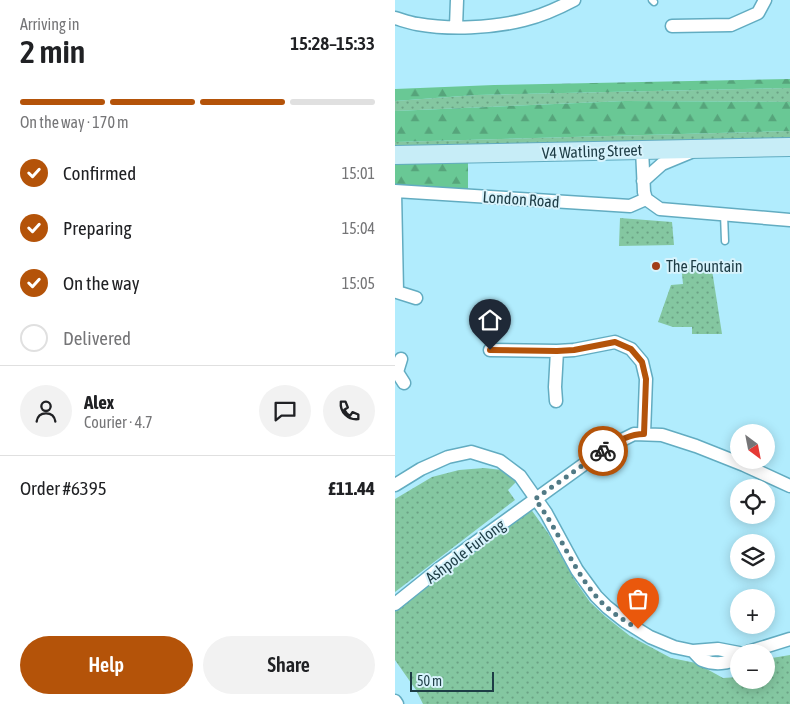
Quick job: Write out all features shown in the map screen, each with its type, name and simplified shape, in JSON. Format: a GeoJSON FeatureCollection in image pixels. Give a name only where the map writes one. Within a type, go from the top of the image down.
{"type":"FeatureCollection","features":[{"type":"Feature","properties":{"kind":"street"},"geometry":{"type":"LineString","coordinates":[[456,27],[457,0]]}},
{"type":"Feature","properties":{"kind":"street"},"geometry":{"type":"LineString","coordinates":[[395,18],[418,24],[456,27],[491,26],[525,20],[574,0]]}},
{"type":"Feature","properties":{"kind":"street"},"geometry":{"type":"LineString","coordinates":[[672,26],[731,25],[758,13],[765,0]]}},
{"type":"Feature","properties":{"kind":"street","name":"V4 Watling Street"},"geometry":{"type":"LineString","coordinates":[[395,155],[790,147]]}},
{"type":"Feature","properties":{"kind":"street"},"geometry":{"type":"LineString","coordinates":[[643,181],[662,164],[697,149]]}},
{"type":"Feature","properties":{"kind":"street"},"geometry":{"type":"LineString","coordinates":[[642,150],[643,181],[646,199],[660,209],[790,220]]}},
{"type":"Feature","properties":{"kind":"street"},"geometry":{"type":"LineString","coordinates":[[395,191],[396,292],[417,298]]}},
{"type":"Feature","properties":{"kind":"street","name":"London Road"},"geometry":{"type":"LineString","coordinates":[[395,191],[630,206],[646,199]]}},
{"type":"Feature","properties":{"kind":"street"},"geometry":{"type":"LineString","coordinates":[[490,350],[574,350],[615,342],[631,349],[642,362],[646,379],[644,434]]}},
{"type":"Feature","properties":{"kind":"street"},"geometry":{"type":"LineString","coordinates":[[556,401],[557,351]]}},
{"type":"Feature","properties":{"kind":"street"},"geometry":{"type":"LineString","coordinates":[[401,359],[396,372],[404,383]]}},
{"type":"Feature","properties":{"kind":"street","name":"Ashpole Furlong"},"geometry":{"type":"LineString","coordinates":[[395,604],[440,568],[608,447],[634,434],[662,435],[696,446],[790,486]]}},
{"type":"Feature","properties":{"kind":"street"},"geometry":{"type":"LineString","coordinates":[[395,485],[449,457],[471,452],[500,461],[520,476],[546,513],[577,570],[595,596],[607,608],[650,637],[674,647],[693,651],[701,659],[717,664],[730,661]]}},
{"type":"Feature","properties":{"kind":"street"},"geometry":{"type":"LineString","coordinates":[[774,644],[790,639]]}},
{"type":"Feature","properties":{"kind":"lane"},"geometry":{"type":"LineString","coordinates":[[724,214],[725,241]]}},
{"type":"Feature","properties":{"kind":"green space"},"geometry":{"type":"Polygon","coordinates":[[[790,79],[790,88],[476,95],[395,101],[395,89],[790,79]]]}},
{"type":"Feature","properties":{"kind":"green space"},"geometry":{"type":"Polygon","coordinates":[[[790,88],[790,102],[625,101],[395,111],[395,101],[476,95],[790,88]]]}},
{"type":"Feature","properties":{"kind":"green space"},"geometry":{"type":"Polygon","coordinates":[[[625,101],[790,102],[790,131],[395,142],[395,111],[625,101]]]}},
{"type":"Feature","properties":{"kind":"green space"},"geometry":{"type":"Polygon","coordinates":[[[790,131],[790,147],[395,155],[395,142],[790,131]]]}},
{"type":"Feature","properties":{"kind":"green space"},"geometry":{"type":"Polygon","coordinates":[[[468,154],[468,195],[395,191],[395,155],[468,154]]]}},
{"type":"Feature","properties":{"kind":"green space"},"geometry":{"type":"Polygon","coordinates":[[[620,218],[672,222],[674,245],[619,246],[620,218]]]}},
{"type":"Feature","properties":{"kind":"green space"},"geometry":{"type":"Polygon","coordinates":[[[681,264],[707,264],[709,270],[712,270],[722,334],[692,334],[692,327],[673,327],[658,322],[671,285],[683,284],[681,264]]]}},
{"type":"Feature","properties":{"kind":"green space"},"geometry":{"type":"Polygon","coordinates":[[[484,468],[502,470],[516,482],[508,490],[515,500],[395,592],[395,499],[432,477],[459,470],[484,468]]]}},
{"type":"Feature","properties":{"kind":"green space"},"geometry":{"type":"Polygon","coordinates":[[[530,508],[548,533],[576,582],[590,602],[630,636],[671,658],[696,663],[723,678],[730,678],[730,689],[775,689],[775,658],[790,655],[790,704],[423,704],[416,690],[395,660],[395,611],[530,508]]]}},
{"type":"Feature","properties":{"kind":"way so far"},"geometry":{"type":"LineString","coordinates":[[603,451],[535,499],[546,513],[577,570],[595,596],[607,608],[638,629]]}},
{"type":"Feature","properties":{"kind":"place","name":"The Fountain"},"geometry":{"type":"Point","coordinates":[656,266]}},
{"type":"Feature","properties":{"kind":"route"},"geometry":{"type":"LineString","coordinates":[[490,350],[574,350],[615,342],[631,349],[642,362],[646,379],[644,434],[634,434],[603,451]]}}]}
